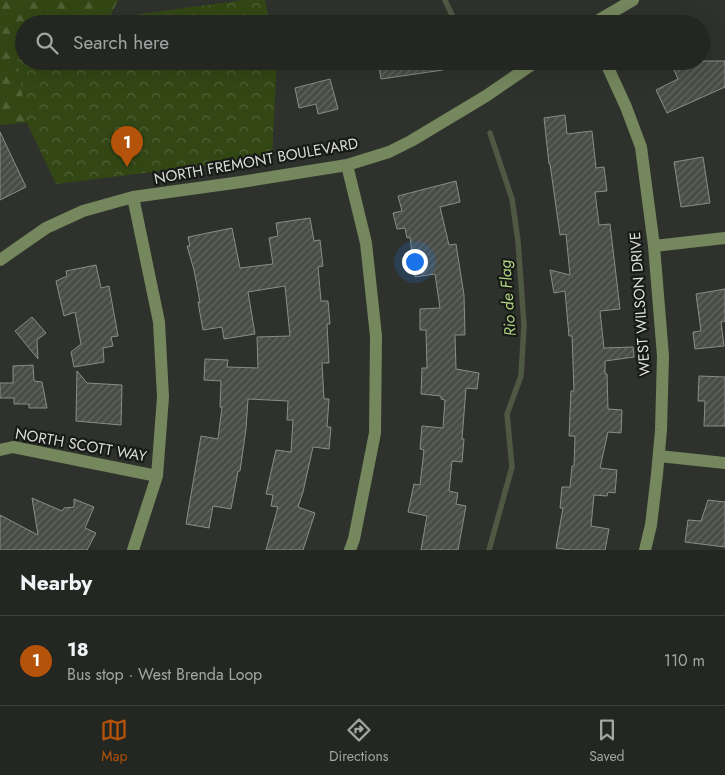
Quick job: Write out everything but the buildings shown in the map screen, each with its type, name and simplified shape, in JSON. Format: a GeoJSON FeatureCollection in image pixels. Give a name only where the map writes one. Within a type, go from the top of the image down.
{"type":"FeatureCollection","features":[{"type":"Feature","properties":{"kind":"street"},"geometry":{"type":"LineString","coordinates":[[607,15],[633,0]]}},
{"type":"Feature","properties":{"kind":"street","name":"NORTH FREMONT BOULEVARD"},"geometry":{"type":"LineString","coordinates":[[0,260],[46,228],[82,211],[133,197],[347,165],[390,152],[486,96],[523,70]]}},
{"type":"Feature","properties":{"kind":"street","name":"WEST WILSON DRIVE"},"geometry":{"type":"LineString","coordinates":[[609,70],[641,147],[654,246],[663,356],[661,430],[651,525],[644,550]]}},
{"type":"Feature","properties":{"kind":"street"},"geometry":{"type":"LineString","coordinates":[[347,165],[366,243],[376,336],[375,433],[350,550]]}},
{"type":"Feature","properties":{"kind":"street"},"geometry":{"type":"LineString","coordinates":[[133,197],[159,322],[163,397],[157,476],[133,550]]}},
{"type":"Feature","properties":{"kind":"street"},"geometry":{"type":"LineString","coordinates":[[654,246],[725,238]]}},
{"type":"Feature","properties":{"kind":"street","name":"NORTH SCOTT WAY"},"geometry":{"type":"LineString","coordinates":[[0,450],[13,447],[157,476]]}},
{"type":"Feature","properties":{"kind":"street"},"geometry":{"type":"LineString","coordinates":[[658,456],[725,463]]}},
{"type":"Feature","properties":{"kind":"green space"},"geometry":{"type":"Polygon","coordinates":[[[0,0],[118,0],[110,15],[15,15],[15,70],[26,70],[40,121],[0,125],[0,0]]]}},
{"type":"Feature","properties":{"kind":"green space"},"geometry":{"type":"Polygon","coordinates":[[[243,0],[265,0],[268,15],[134,15],[243,0]]]}},
{"type":"Feature","properties":{"kind":"green space"},"geometry":{"type":"Polygon","coordinates":[[[19,70],[277,70],[272,157],[56,184],[26,121],[19,70]]]}},
{"type":"Feature","properties":{"kind":"waterway","name":"Rio de Flag"},"geometry":{"type":"LineString","coordinates":[[445,0],[452,15]]}},
{"type":"Feature","properties":{"kind":"waterway","name":"Rio de Flag"},"geometry":{"type":"LineString","coordinates":[[489,550],[512,467],[507,414],[521,376],[524,325],[518,241],[512,199],[490,133]]}},
{"type":"Feature","properties":{"kind":"place","name":"18"},"geometry":{"type":"Point","coordinates":[127,167]}}]}
